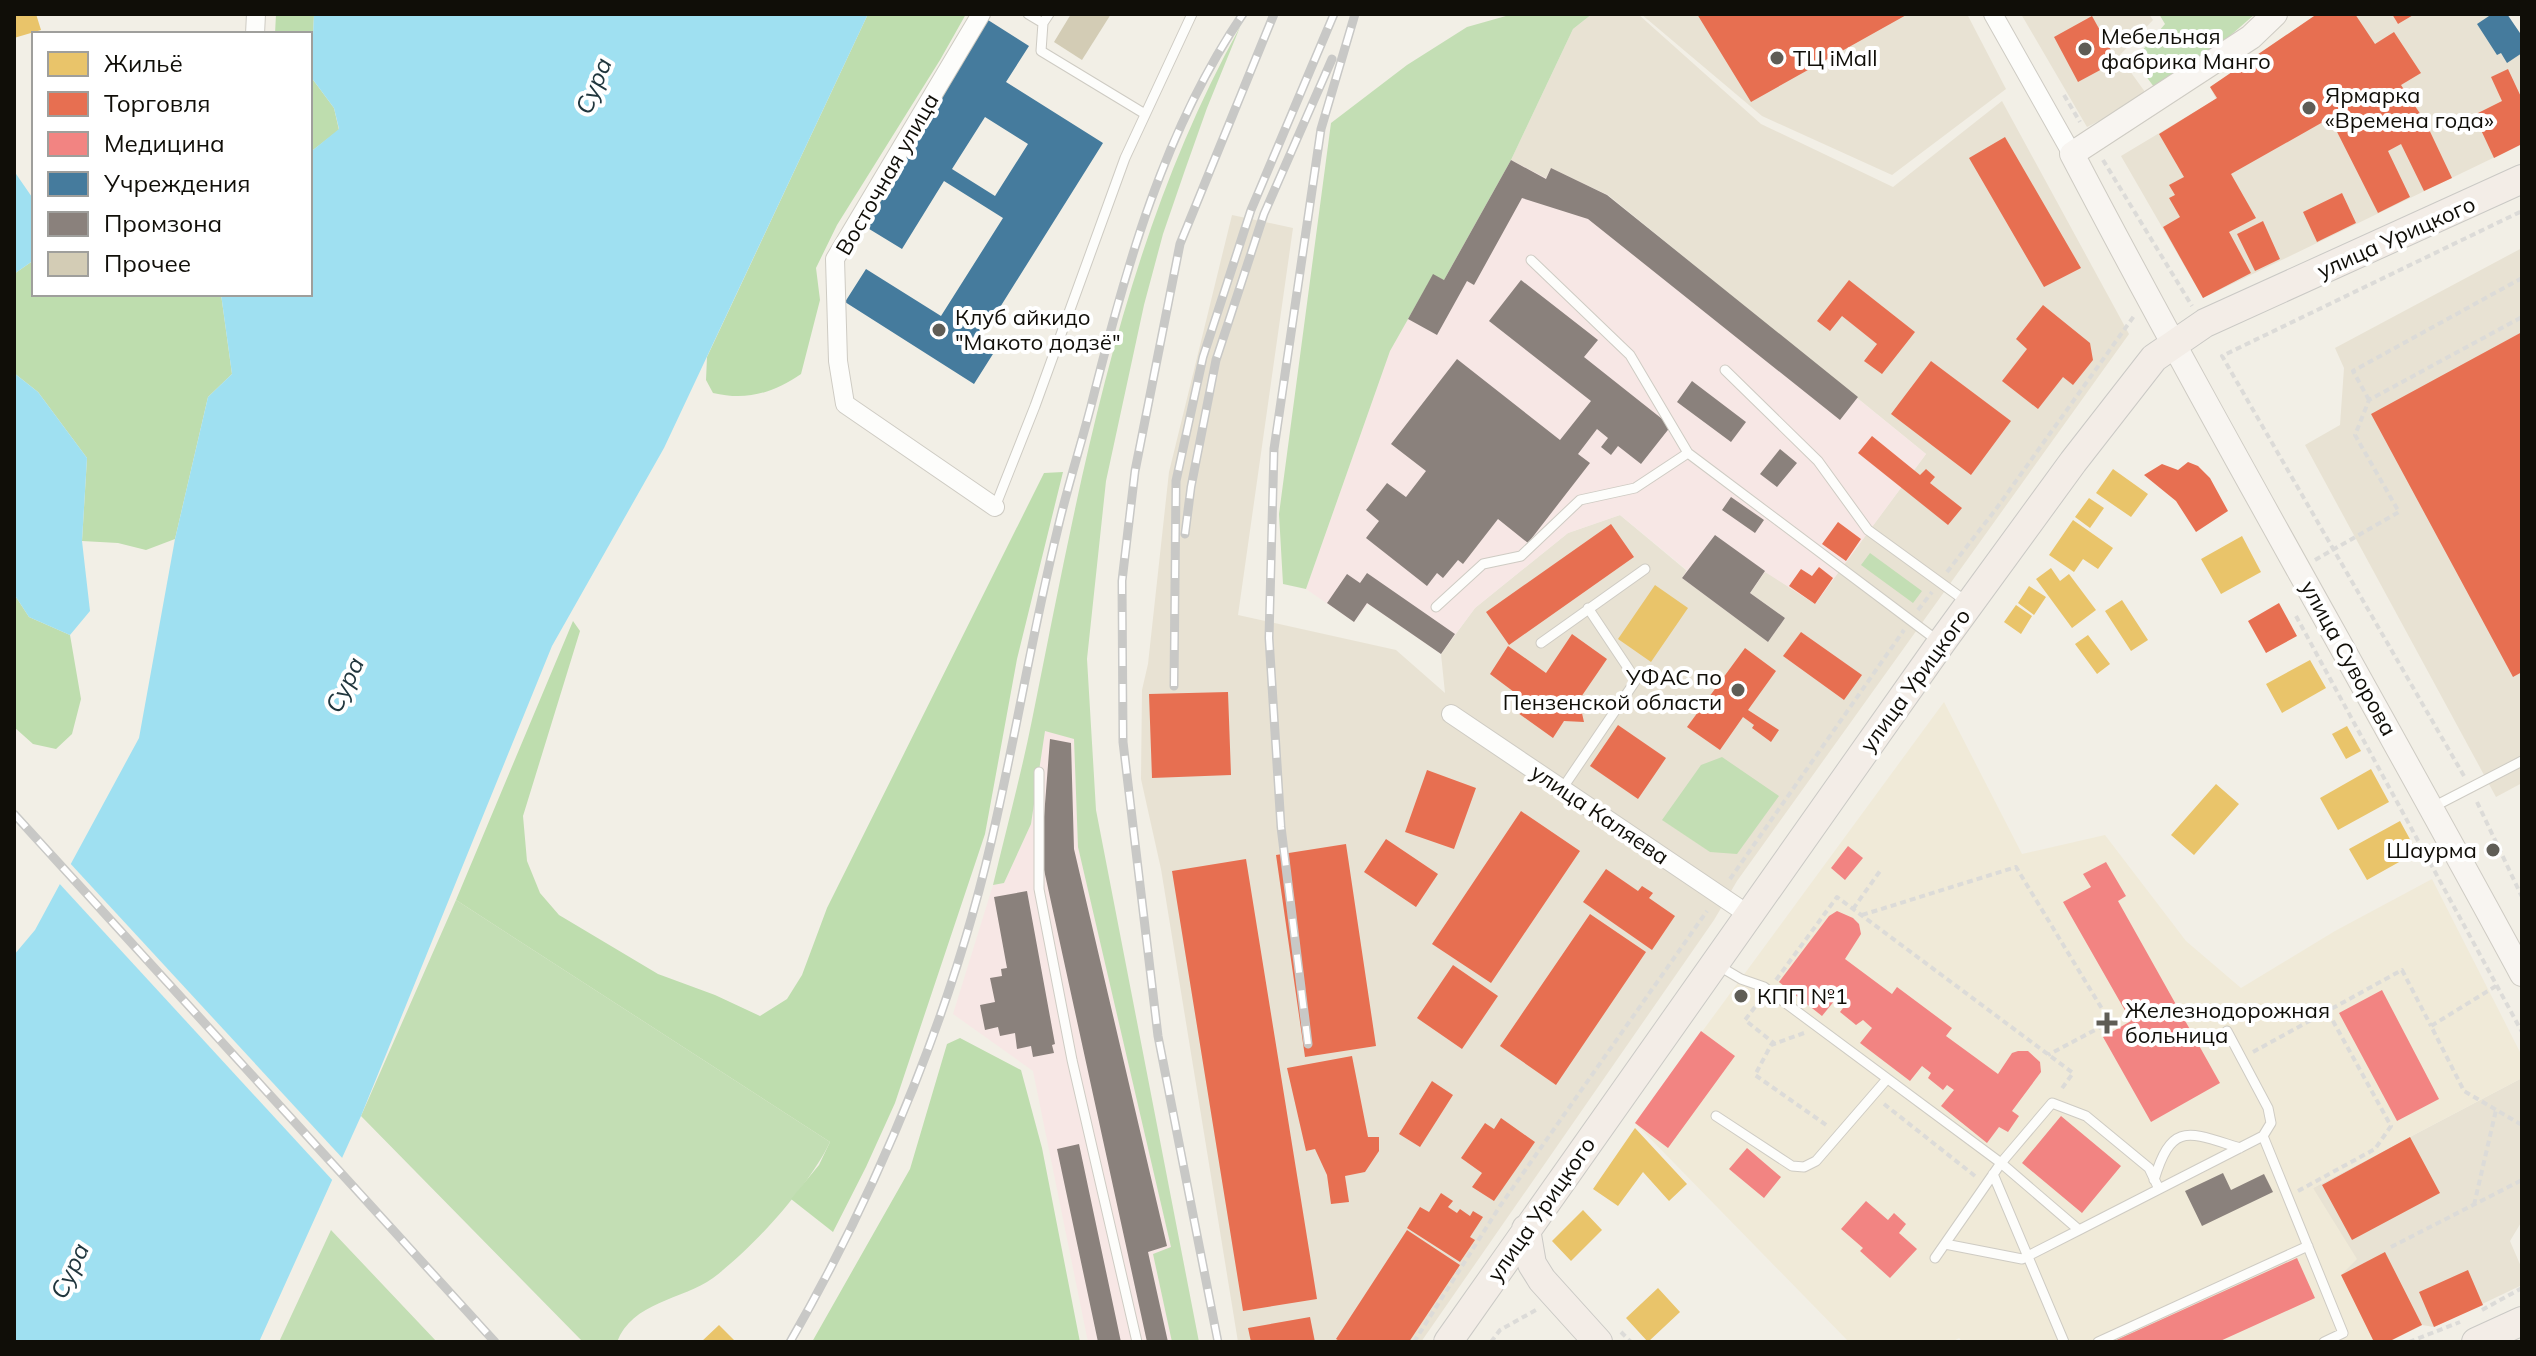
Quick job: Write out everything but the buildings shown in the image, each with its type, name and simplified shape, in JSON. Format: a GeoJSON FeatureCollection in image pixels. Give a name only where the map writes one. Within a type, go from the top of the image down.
{"type":"FeatureCollection","features":[{"type":"Feature","properties":{"kind":"main road"},"geometry":{"type":"LineString","coordinates":[[2082,148],[2251,37],[2275,14]]}},
{"type":"Feature","properties":{"kind":"main road","name":"улица Суворова"},"geometry":{"type":"LineString","coordinates":[[2082,148],[2172,345],[2432,807],[2522,974]]}},
{"type":"Feature","properties":{"kind":"main road","name":"улица Урицкого"},"geometry":{"type":"LineString","coordinates":[[1448,1342],[1941,643],[2073,462],[2154,358],[2205,323],[2522,179]]}},
{"type":"Feature","properties":{"kind":"main road"},"geometry":{"type":"LineString","coordinates":[[1526,1229],[1532,1264],[1542,1280]]}},
{"type":"Feature","properties":{"kind":"main road"},"geometry":{"type":"LineString","coordinates":[[1488,1285],[1500,1276],[1514,1272],[1529,1274],[1542,1280],[1605,1332]]}},
{"type":"Feature","properties":{"kind":"main road"},"geometry":{"type":"LineString","coordinates":[[2470,1326],[2522,1321]]}},
{"type":"Feature","properties":{"kind":"street","name":"Восточная улица"},"geometry":{"type":"LineString","coordinates":[[981,14],[835,259],[838,361],[845,404],[995,507]]}},
{"type":"Feature","properties":{"kind":"street"},"geometry":{"type":"LineString","coordinates":[[1993,14],[2082,148]]}},
{"type":"Feature","properties":{"kind":"street","name":"улица Каляева"},"geometry":{"type":"LineString","coordinates":[[1451,714],[1749,915]]}},
{"type":"Feature","properties":{"kind":"lane"},"geometry":{"type":"LineString","coordinates":[[1028,14],[1043,23]]}},
{"type":"Feature","properties":{"kind":"lane"},"geometry":{"type":"LineString","coordinates":[[1049,14],[1043,23],[1041,51],[1145,114]]}},
{"type":"Feature","properties":{"kind":"lane"},"geometry":{"type":"LineString","coordinates":[[995,507],[1125,158],[1192,14]]}},
{"type":"Feature","properties":{"kind":"lane"},"geometry":{"type":"LineString","coordinates":[[1531,260],[1630,355],[1688,453],[1941,643]]}},
{"type":"Feature","properties":{"kind":"lane"},"geometry":{"type":"LineString","coordinates":[[1725,370],[1818,461],[1868,530],[1970,604]]}},
{"type":"Feature","properties":{"kind":"lane"},"geometry":{"type":"LineString","coordinates":[[1436,607],[1483,564],[1521,556],[1580,500],[1635,488],[1688,453]]}},
{"type":"Feature","properties":{"kind":"lane"},"geometry":{"type":"LineString","coordinates":[[1541,643],[1645,569]]}},
{"type":"Feature","properties":{"kind":"lane"},"geometry":{"type":"LineString","coordinates":[[1562,789],[1636,680],[1588,608]]}},
{"type":"Feature","properties":{"kind":"lane"},"geometry":{"type":"LineString","coordinates":[[2432,807],[2522,761]]}},
{"type":"Feature","properties":{"kind":"lane"},"geometry":{"type":"LineString","coordinates":[[1039,772],[1039,889],[1072,1060],[1137,1342]]}},
{"type":"Feature","properties":{"kind":"lane"},"geometry":{"type":"LineString","coordinates":[[1715,963],[1741,979],[1768,990],[2001,1163],[2079,1230]]}},
{"type":"Feature","properties":{"kind":"lane"},"geometry":{"type":"LineString","coordinates":[[1945,1244],[2022,1259],[2079,1230],[2156,1184],[2263,1136],[2271,1123],[2268,1108],[2227,1031]]}},
{"type":"Feature","properties":{"kind":"lane"},"geometry":{"type":"LineString","coordinates":[[1716,1116],[1792,1166],[1804,1167],[1816,1161],[1841,1136],[1887,1079]]}},
{"type":"Feature","properties":{"kind":"lane"},"geometry":{"type":"LineString","coordinates":[[1935,1258],[2001,1163],[2052,1103],[2086,1116],[2149,1168],[2156,1184]]}},
{"type":"Feature","properties":{"kind":"lane"},"geometry":{"type":"LineString","coordinates":[[2156,1184],[2165,1149],[2180,1136],[2195,1136],[2240,1148]]}},
{"type":"Feature","properties":{"kind":"lane"},"geometry":{"type":"LineString","coordinates":[[2263,1136],[2343,1333],[2324,1342]]}},
{"type":"Feature","properties":{"kind":"lane"},"geometry":{"type":"LineString","coordinates":[[1993,1174],[2064,1342]]}},
{"type":"Feature","properties":{"kind":"lane"},"geometry":{"type":"LineString","coordinates":[[2098,1342],[2308,1246]]}},
{"type":"Feature","properties":{"kind":"path"},"geometry":{"type":"LineString","coordinates":[[2061,91],[2082,148],[2196,311]]}},
{"type":"Feature","properties":{"kind":"path"},"geometry":{"type":"LineString","coordinates":[[2522,211],[2222,356],[2471,787],[2522,897]]}},
{"type":"Feature","properties":{"kind":"path"},"geometry":{"type":"LineString","coordinates":[[2369,400],[2353,371],[2522,278]]}},
{"type":"Feature","properties":{"kind":"path"},"geometry":{"type":"LineString","coordinates":[[1726,884],[1911,621],[1996,509],[2134,316]]}},
{"type":"Feature","properties":{"kind":"path"},"geometry":{"type":"LineString","coordinates":[[2299,569],[2399,512],[2355,435],[2369,400],[2522,317]]}},
{"type":"Feature","properties":{"kind":"path"},"geometry":{"type":"LineString","coordinates":[[2291,608],[2522,1032]]}},
{"type":"Feature","properties":{"kind":"path"},"geometry":{"type":"LineString","coordinates":[[1862,915],[2016,867],[2110,1022],[2048,1055]]}},
{"type":"Feature","properties":{"kind":"path"},"geometry":{"type":"LineString","coordinates":[[1853,909],[1880,871]]}},
{"type":"Feature","properties":{"kind":"path"},"geometry":{"type":"LineString","coordinates":[[1775,1044],[1745,1020],[1837,897],[2073,1073],[2052,1103]]}},
{"type":"Feature","properties":{"kind":"path"},"geometry":{"type":"LineString","coordinates":[[1414,1342],[1500,1206],[1712,904]]}},
{"type":"Feature","properties":{"kind":"path"},"geometry":{"type":"LineString","coordinates":[[2241,1059],[2402,970],[2464,1091],[2522,1125]]}},
{"type":"Feature","properties":{"kind":"path"},"geometry":{"type":"LineString","coordinates":[[2431,1026],[2496,986]]}},
{"type":"Feature","properties":{"kind":"path"},"geometry":{"type":"LineString","coordinates":[[2287,1197],[2375,1149],[2391,1126],[2328,1012]]}},
{"type":"Feature","properties":{"kind":"path"},"geometry":{"type":"LineString","coordinates":[[1819,1028],[1771,1045],[1755,1075],[1841,1136]]}},
{"type":"Feature","properties":{"kind":"path"},"geometry":{"type":"LineString","coordinates":[[1874,1095],[1986,1185]]}},
{"type":"Feature","properties":{"kind":"path"},"geometry":{"type":"LineString","coordinates":[[2474,1205],[2496,1110]]}},
{"type":"Feature","properties":{"kind":"path"},"geometry":{"type":"LineString","coordinates":[[2391,1247],[2522,1180]]}},
{"type":"Feature","properties":{"kind":"path"},"geometry":{"type":"LineString","coordinates":[[2409,1342],[2470,1326],[2522,1288]]}},
{"type":"Feature","properties":{"kind":"path"},"geometry":{"type":"LineString","coordinates":[[1491,1342],[1500,1330],[1535,1309],[1544,1314]]}},
{"type":"Feature","properties":{"kind":"path"},"geometry":{"type":"LineString","coordinates":[[1605,1332],[1631,1342]]}},
{"type":"Feature","properties":{"kind":"shaded area"},"geometry":{"type":"Polygon","coordinates":[[[1592,14],[1638,14],[1761,124],[1893,187],[2002,101],[2129,334],[1737,881],[1714,920],[1421,1342],[1238,1342],[1161,869],[1141,779],[1142,690],[1148,664],[1169,472],[1232,215],[1293,228],[1238,615],[1396,650],[1445,693],[1441,654],[1475,608],[1568,533],[1620,515],[1687,571],[1682,578],[1750,593],[1765,571],[1815,604],[1926,454],[1608,195],[1551,169],[1546,179],[1511,160],[1573,29],[1592,14]]]}},
{"type":"Feature","properties":{"kind":"shaded area"},"geometry":{"type":"Polygon","coordinates":[[[1641,14],[1967,14],[2006,89],[1892,175],[1762,116],[1641,14]]]}},
{"type":"Feature","properties":{"kind":"shaded area"},"geometry":{"type":"Polygon","coordinates":[[[2021,14],[2149,14],[2153,20],[2119,56],[2148,96],[2087,127],[2021,14]]]}},
{"type":"Feature","properties":{"kind":"shaded area"},"geometry":{"type":"Polygon","coordinates":[[[2317,14],[2392,14],[2398,24],[2415,14],[2507,14],[2522,36],[2522,144],[2203,298],[2121,156],[2216,99],[2210,87],[2317,14]]]}},
{"type":"Feature","properties":{"kind":"shaded area"},"geometry":{"type":"Polygon","coordinates":[[[1511,160],[1546,178],[1551,168],[1607,195],[1926,454],[1815,604],[1765,572],[1750,593],[1785,618],[1768,642],[1682,578],[1687,570],[1620,515],[1568,533],[1475,608],[1441,654],[1368,604],[1354,622],[1306,589],[1390,351],[1433,274],[1444,280],[1511,160]]]}},
{"type":"Feature","properties":{"kind":"shaded area"},"geometry":{"type":"Polygon","coordinates":[[[2522,248],[2522,783],[2496,797],[2305,445],[2340,425],[2344,368],[2335,348],[2522,248]]]}},
{"type":"Feature","properties":{"kind":"shaded area","name":"Железнодорожная больница"},"geometry":{"type":"Polygon","coordinates":[[[1944,702],[2022,854],[2105,835],[2186,941],[2241,988],[2335,931],[2432,879],[2522,1056],[2522,1078],[2313,1188],[2357,1259],[2341,1275],[2374,1342],[1963,1342],[1959,1338],[1952,1342],[1849,1342],[1635,1123],[1944,702]]]}},
{"type":"Feature","properties":{"kind":"shaded area"},"geometry":{"type":"Polygon","coordinates":[[[1045,730],[1074,739],[1078,847],[1171,1248],[1153,1254],[1172,1342],[1088,1342],[1033,1071],[953,1014],[993,885],[1004,883],[1031,824],[1045,730]]]}},
{"type":"Feature","properties":{"kind":"shaded area"},"geometry":{"type":"Polygon","coordinates":[[[2522,1078],[2522,1221],[2510,1241],[2522,1269],[2522,1285],[2434,1327],[2422,1325],[2388,1342],[2374,1342],[2341,1275],[2313,1188],[2522,1078]]]}},
{"type":"Feature","properties":{"kind":"green space"},"geometry":{"type":"Polygon","coordinates":[[[276,14],[314,14],[312,56],[312,32],[275,32],[276,14]]]}},
{"type":"Feature","properties":{"kind":"green space"},"geometry":{"type":"Polygon","coordinates":[[[868,14],[966,14],[837,225],[816,268],[820,300],[801,374],[759,394],[737,396],[713,393],[706,380],[707,357],[868,14]]]}},
{"type":"Feature","properties":{"kind":"green space"},"geometry":{"type":"Polygon","coordinates":[[[1513,14],[1592,14],[1573,29],[1511,160],[1444,280],[1433,275],[1390,351],[1306,589],[1283,584],[1279,514],[1331,123],[1407,65],[1467,27],[1513,14]]]}},
{"type":"Feature","properties":{"kind":"green space"},"geometry":{"type":"Polygon","coordinates":[[[2159,14],[2255,14],[2223,42],[2154,87],[2134,60],[2165,24],[2159,14]]]}},
{"type":"Feature","properties":{"kind":"green space"},"geometry":{"type":"Polygon","coordinates":[[[1240,27],[1185,170],[1163,234],[1144,305],[1106,481],[1087,659],[1096,810],[1199,1342],[1172,1342],[1153,1254],[1171,1247],[1078,847],[1074,739],[1045,731],[1031,824],[1004,883],[993,885],[1109,365],[1164,192],[1199,108],[1240,27]]]}},
{"type":"Feature","properties":{"kind":"green space"},"geometry":{"type":"Polygon","coordinates":[[[312,78],[334,108],[339,130],[313,150],[312,78]]]}},
{"type":"Feature","properties":{"kind":"green space"},"geometry":{"type":"Polygon","coordinates":[[[32,261],[32,296],[221,296],[232,374],[208,397],[175,539],[146,550],[118,543],[82,541],[87,458],[38,392],[14,373],[14,274],[32,261]]]}},
{"type":"Feature","properties":{"kind":"green space"},"geometry":{"type":"Polygon","coordinates":[[[1063,472],[1017,659],[985,834],[895,1103],[833,1232],[791,1199],[819,1165],[830,1142],[456,900],[573,621],[580,631],[523,816],[527,861],[540,893],[559,915],[658,974],[760,1016],[787,999],[802,975],[827,908],[1044,473],[1063,472]]]}},
{"type":"Feature","properties":{"kind":"green space"},"geometry":{"type":"Polygon","coordinates":[[[1870,553],[1922,591],[1913,603],[1861,565],[1870,553]]]}},
{"type":"Feature","properties":{"kind":"green space"},"geometry":{"type":"Polygon","coordinates":[[[14,594],[29,617],[70,635],[81,699],[72,734],[56,749],[33,744],[14,727],[14,594]]]}},
{"type":"Feature","properties":{"kind":"green space"},"geometry":{"type":"Polygon","coordinates":[[[1722,757],[1779,796],[1737,854],[1710,852],[1662,820],[1701,765],[1722,757]]]}},
{"type":"Feature","properties":{"kind":"green space"},"geometry":{"type":"Polygon","coordinates":[[[456,900],[830,1142],[794,1196],[745,1250],[713,1278],[634,1318],[617,1342],[583,1342],[361,1116],[456,900]]]}},
{"type":"Feature","properties":{"kind":"green space"},"geometry":{"type":"Polygon","coordinates":[[[960,1038],[1021,1070],[1042,1148],[1080,1342],[812,1342],[910,1169],[947,1044],[960,1038]]]}},
{"type":"Feature","properties":{"kind":"green space"},"geometry":{"type":"Polygon","coordinates":[[[331,1230],[437,1342],[279,1342],[331,1230]]]}},
{"type":"Feature","properties":{"kind":"water","name":"Сура"},"geometry":{"type":"Polygon","coordinates":[[[314,14],[868,14],[664,448],[552,646],[361,1116],[259,1342],[14,1342],[14,955],[35,930],[139,738],[175,539],[208,397],[232,374],[221,296],[312,296],[312,150],[339,129],[334,108],[312,78],[314,14]]]}},
{"type":"Feature","properties":{"kind":"water"},"geometry":{"type":"Polygon","coordinates":[[[14,171],[32,197],[32,261],[14,274],[14,171]]]}},
{"type":"Feature","properties":{"kind":"water"},"geometry":{"type":"Polygon","coordinates":[[[14,373],[38,392],[87,458],[82,541],[90,611],[70,635],[29,617],[14,594],[14,373]]]}},
{"type":"Feature","properties":{"kind":"pier"},"geometry":{"type":"Polygon","coordinates":[[[68,861],[345,1161],[335,1183],[57,881],[68,861]]]}},
{"type":"Feature","properties":{"kind":"railway"},"geometry":{"type":"LineString","coordinates":[[790,1342],[856,1218],[886,1153],[939,1020],[981,884],[1061,516],[1134,250],[1169,152],[1215,58],[1243,14]]}},
{"type":"Feature","properties":{"kind":"railway"},"geometry":{"type":"LineString","coordinates":[[1218,1342],[1158,1036],[1123,742],[1122,581],[1135,471],[1180,244],[1274,14]]}},
{"type":"Feature","properties":{"kind":"railway"},"geometry":{"type":"LineString","coordinates":[[1174,686],[1176,481],[1203,357],[1251,210],[1334,14]]}},
{"type":"Feature","properties":{"kind":"railway"},"geometry":{"type":"LineString","coordinates":[[1308,1044],[1281,827],[1269,638],[1274,449],[1321,129],[1355,14]]}},
{"type":"Feature","properties":{"kind":"railway"},"geometry":{"type":"LineString","coordinates":[[1185,534],[1216,360],[1264,214],[1332,59]]}},
{"type":"Feature","properties":{"kind":"railway"},"geometry":{"type":"LineString","coordinates":[[14,814],[495,1342]]}},
{"type":"Feature","properties":{"kind":"place","name":"Мебельная фабрика Манго"},"geometry":{"type":"Point","coordinates":[2085,49]}},
{"type":"Feature","properties":{"kind":"place","name":"ТЦ iMall"},"geometry":{"type":"Point","coordinates":[1777,58]}},
{"type":"Feature","properties":{"kind":"place","name":"Ярмарка «Времена года»"},"geometry":{"type":"Point","coordinates":[2309,108]}},
{"type":"Feature","properties":{"kind":"place","name":"Клуб айкидо \"Макото додзё\""},"geometry":{"type":"Point","coordinates":[939,330]}},
{"type":"Feature","properties":{"kind":"place","name":"УФАС по Пензенской области"},"geometry":{"type":"Point","coordinates":[1738,690]}},
{"type":"Feature","properties":{"kind":"place","name":"Шаурма"},"geometry":{"type":"Point","coordinates":[2493,850]}},
{"type":"Feature","properties":{"kind":"place","name":"КПП №1"},"geometry":{"type":"Point","coordinates":[1741,996]}},
{"type":"Feature","properties":{"kind":"place","name":"Железнодорожная больница"},"geometry":{"type":"Point","coordinates":[2107,1023]}}]}
